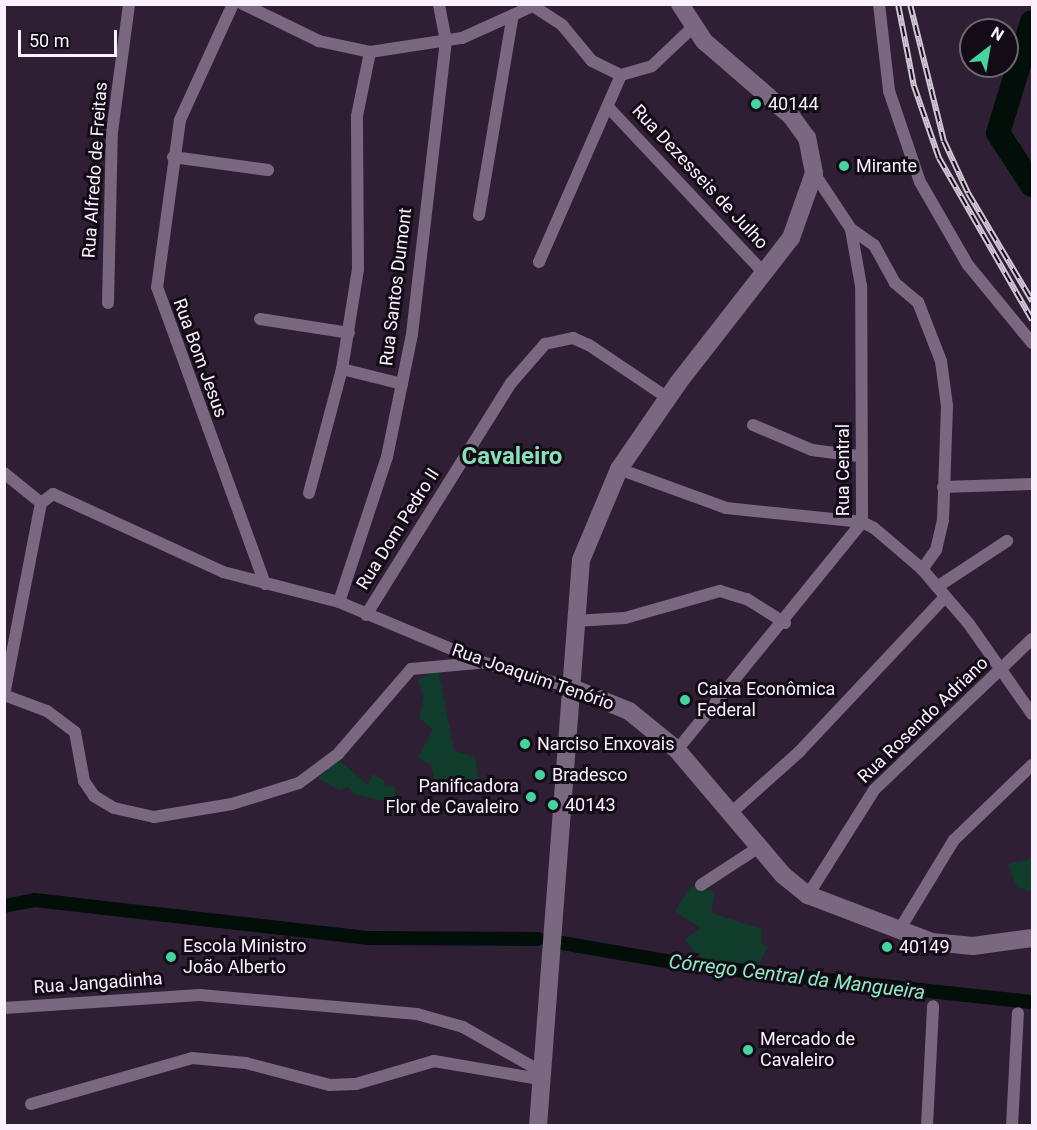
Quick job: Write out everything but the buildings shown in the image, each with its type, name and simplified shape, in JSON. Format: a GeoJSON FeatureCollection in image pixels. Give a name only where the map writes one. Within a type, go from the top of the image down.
{"type":"FeatureCollection","features":[{"type":"Feature","properties":{"kind":"main road"},"geometry":{"type":"LineString","coordinates":[[538,1125],[574,621],[581,560],[619,469],[668,398],[764,273],[803,216],[814,173],[807,138],[792,117],[692,28],[680,4]]}},
{"type":"Feature","properties":{"kind":"main road","name":"Rua Joaquim Tenório"},"geometry":{"type":"LineString","coordinates":[[570,687],[629,711],[677,750],[732,812],[759,847],[808,895],[898,932],[974,946],[1032,938]]}},
{"type":"Feature","properties":{"kind":"street","name":"Rua Alfredo de Freitas"},"geometry":{"type":"LineString","coordinates":[[108,303],[112,132],[129,4]]}},
{"type":"Feature","properties":{"kind":"street","name":"Rua Bom Jesus"},"geometry":{"type":"LineString","coordinates":[[233,4],[193,83],[173,157],[157,273],[159,301],[265,584]]}},
{"type":"Feature","properties":{"kind":"street"},"geometry":{"type":"LineString","coordinates":[[243,4],[319,41],[370,52],[446,41],[478,32],[533,6],[548,13],[606,70],[621,75],[652,66],[692,28]]}},
{"type":"Feature","properties":{"kind":"street","name":"Rua Santos Dumont"},"geometry":{"type":"LineString","coordinates":[[339,602],[387,458],[402,384],[446,41],[439,4]]}},
{"type":"Feature","properties":{"kind":"street"},"geometry":{"type":"LineString","coordinates":[[879,4],[889,91],[920,182],[968,265],[1032,343]]}},
{"type":"Feature","properties":{"kind":"street"},"geometry":{"type":"LineString","coordinates":[[479,215],[513,15]]}},
{"type":"Feature","properties":{"kind":"street"},"geometry":{"type":"LineString","coordinates":[[309,493],[342,369],[349,333],[360,241],[357,116],[370,52]]}},
{"type":"Feature","properties":{"kind":"street"},"geometry":{"type":"LineString","coordinates":[[539,262],[621,75]]}},
{"type":"Feature","properties":{"kind":"street","name":"Rua Dezesseis de Julho"},"geometry":{"type":"LineString","coordinates":[[608,107],[764,273]]}},
{"type":"Feature","properties":{"kind":"street"},"geometry":{"type":"LineString","coordinates":[[173,157],[268,170]]}},
{"type":"Feature","properties":{"kind":"street","name":"Rua Central"},"geometry":{"type":"LineString","coordinates":[[677,750],[784,623],[862,522],[859,456],[864,319],[851,230],[814,173]]}},
{"type":"Feature","properties":{"kind":"street"},"geometry":{"type":"LineString","coordinates":[[851,230],[874,245],[895,283],[918,302],[927,317],[947,406],[941,537],[922,569]]}},
{"type":"Feature","properties":{"kind":"street"},"geometry":{"type":"LineString","coordinates":[[260,319],[349,333]]}},
{"type":"Feature","properties":{"kind":"street","name":"Rua Dom Pedro II"},"geometry":{"type":"LineString","coordinates":[[366,615],[534,352],[573,338],[668,398]]}},
{"type":"Feature","properties":{"kind":"street"},"geometry":{"type":"LineString","coordinates":[[342,369],[402,384]]}},
{"type":"Feature","properties":{"kind":"street"},"geometry":{"type":"LineString","coordinates":[[753,424],[812,450],[859,456]]}},
{"type":"Feature","properties":{"kind":"street"},"geometry":{"type":"LineString","coordinates":[[619,469],[726,508],[862,522],[922,569],[1002,669],[1032,714]]}},
{"type":"Feature","properties":{"kind":"street"},"geometry":{"type":"LineString","coordinates":[[4,473],[44,499],[4,695],[47,711],[75,732],[84,781],[94,796],[114,808],[154,817],[232,804],[299,783],[338,754],[411,669],[485,663]]}},
{"type":"Feature","properties":{"kind":"street"},"geometry":{"type":"LineString","coordinates":[[943,487],[1032,484]]}},
{"type":"Feature","properties":{"kind":"street","name":"Rua Joaquim Tenório"},"geometry":{"type":"LineString","coordinates":[[44,499],[59,495],[201,563],[265,584],[339,602],[485,663],[570,687]]}},
{"type":"Feature","properties":{"kind":"street"},"geometry":{"type":"LineString","coordinates":[[732,812],[813,738],[941,592],[1007,541]]}},
{"type":"Feature","properties":{"kind":"street"},"geometry":{"type":"LineString","coordinates":[[574,621],[625,618],[720,591],[747,599],[784,623]]}},
{"type":"Feature","properties":{"kind":"street","name":"Rua Rosendo Adriano"},"geometry":{"type":"LineString","coordinates":[[808,895],[874,790],[1032,639]]}},
{"type":"Feature","properties":{"kind":"street"},"geometry":{"type":"LineString","coordinates":[[898,932],[954,840],[1032,765]]}},
{"type":"Feature","properties":{"kind":"street"},"geometry":{"type":"LineString","coordinates":[[701,885],[759,847]]}},
{"type":"Feature","properties":{"kind":"street","name":"Rua Jangadinha"},"geometry":{"type":"LineString","coordinates":[[4,1008],[200,995],[393,1011],[463,1027],[540,1075]]}},
{"type":"Feature","properties":{"kind":"street"},"geometry":{"type":"LineString","coordinates":[[927,1125],[933,1006]]}},
{"type":"Feature","properties":{"kind":"street"},"geometry":{"type":"LineString","coordinates":[[1012,1125],[1018,1013]]}},
{"type":"Feature","properties":{"kind":"street"},"geometry":{"type":"LineString","coordinates":[[31,1104],[192,1058],[246,1063],[330,1085],[356,1084],[434,1061],[540,1075]]}},
{"type":"Feature","properties":{"kind":"green space"},"geometry":{"type":"Polygon","coordinates":[[[438,668],[454,751],[475,757],[480,787],[471,792],[453,785],[446,791],[435,783],[431,765],[418,758],[433,730],[419,718],[424,698],[418,680],[438,668]]]}},
{"type":"Feature","properties":{"kind":"green space"},"geometry":{"type":"Polygon","coordinates":[[[339,760],[368,785],[373,774],[385,781],[384,786],[394,786],[396,796],[388,802],[354,794],[348,787],[339,790],[318,778],[339,760]]]}},
{"type":"Feature","properties":{"kind":"green space"},"geometry":{"type":"Polygon","coordinates":[[[1032,852],[1032,892],[1017,887],[1008,864],[1028,860],[1032,852]]]}},
{"type":"Feature","properties":{"kind":"green space"},"geometry":{"type":"Polygon","coordinates":[[[691,886],[715,892],[711,913],[762,929],[761,943],[768,947],[750,981],[723,973],[697,955],[685,940],[700,928],[675,911],[691,886]]]}},
{"type":"Feature","properties":{"kind":"waterway"},"geometry":{"type":"LineString","coordinates":[[1032,22],[998,133],[1032,185]]}},
{"type":"Feature","properties":{"kind":"waterway","name":"Córrego Central da Mangueira"},"geometry":{"type":"LineString","coordinates":[[4,906],[34,900],[369,938],[538,939]]}},
{"type":"Feature","properties":{"kind":"waterway","name":"Córrego Central da Mangueira"},"geometry":{"type":"LineString","coordinates":[[562,943],[690,965],[1032,1002]]}},
{"type":"Feature","properties":{"kind":"railway"},"geometry":{"type":"LineString","coordinates":[[898,4],[914,86],[939,158],[1032,320]]}},
{"type":"Feature","properties":{"kind":"railway"},"geometry":{"type":"LineString","coordinates":[[910,4],[944,141],[968,193],[1032,301]]}},
{"type":"Feature","properties":{"kind":"place","name":"40144"},"geometry":{"type":"Point","coordinates":[756,104]}},
{"type":"Feature","properties":{"kind":"place","name":"Mirante"},"geometry":{"type":"Point","coordinates":[844,166]}},
{"type":"Feature","properties":{"kind":"place","name":"Caixa Econômica Federal"},"geometry":{"type":"Point","coordinates":[685,700]}},
{"type":"Feature","properties":{"kind":"place","name":"Narciso Enxovais"},"geometry":{"type":"Point","coordinates":[525,744]}},
{"type":"Feature","properties":{"kind":"place","name":"Bradesco"},"geometry":{"type":"Point","coordinates":[540,775]}},
{"type":"Feature","properties":{"kind":"place","name":"Panificadora Flor de Cavaleiro"},"geometry":{"type":"Point","coordinates":[531,797]}},
{"type":"Feature","properties":{"kind":"place","name":"40143"},"geometry":{"type":"Point","coordinates":[553,805]}},
{"type":"Feature","properties":{"kind":"place","name":"40149"},"geometry":{"type":"Point","coordinates":[887,947]}},
{"type":"Feature","properties":{"kind":"place","name":"Escola Ministro João Alberto"},"geometry":{"type":"Point","coordinates":[171,957]}},
{"type":"Feature","properties":{"kind":"place","name":"Mercado de Cavaleiro"},"geometry":{"type":"Point","coordinates":[748,1050]}},
{"type":"Feature","properties":{"kind":"district","name":"Cavaleiro"},"geometry":{"type":"Point","coordinates":[512,457]}}]}
